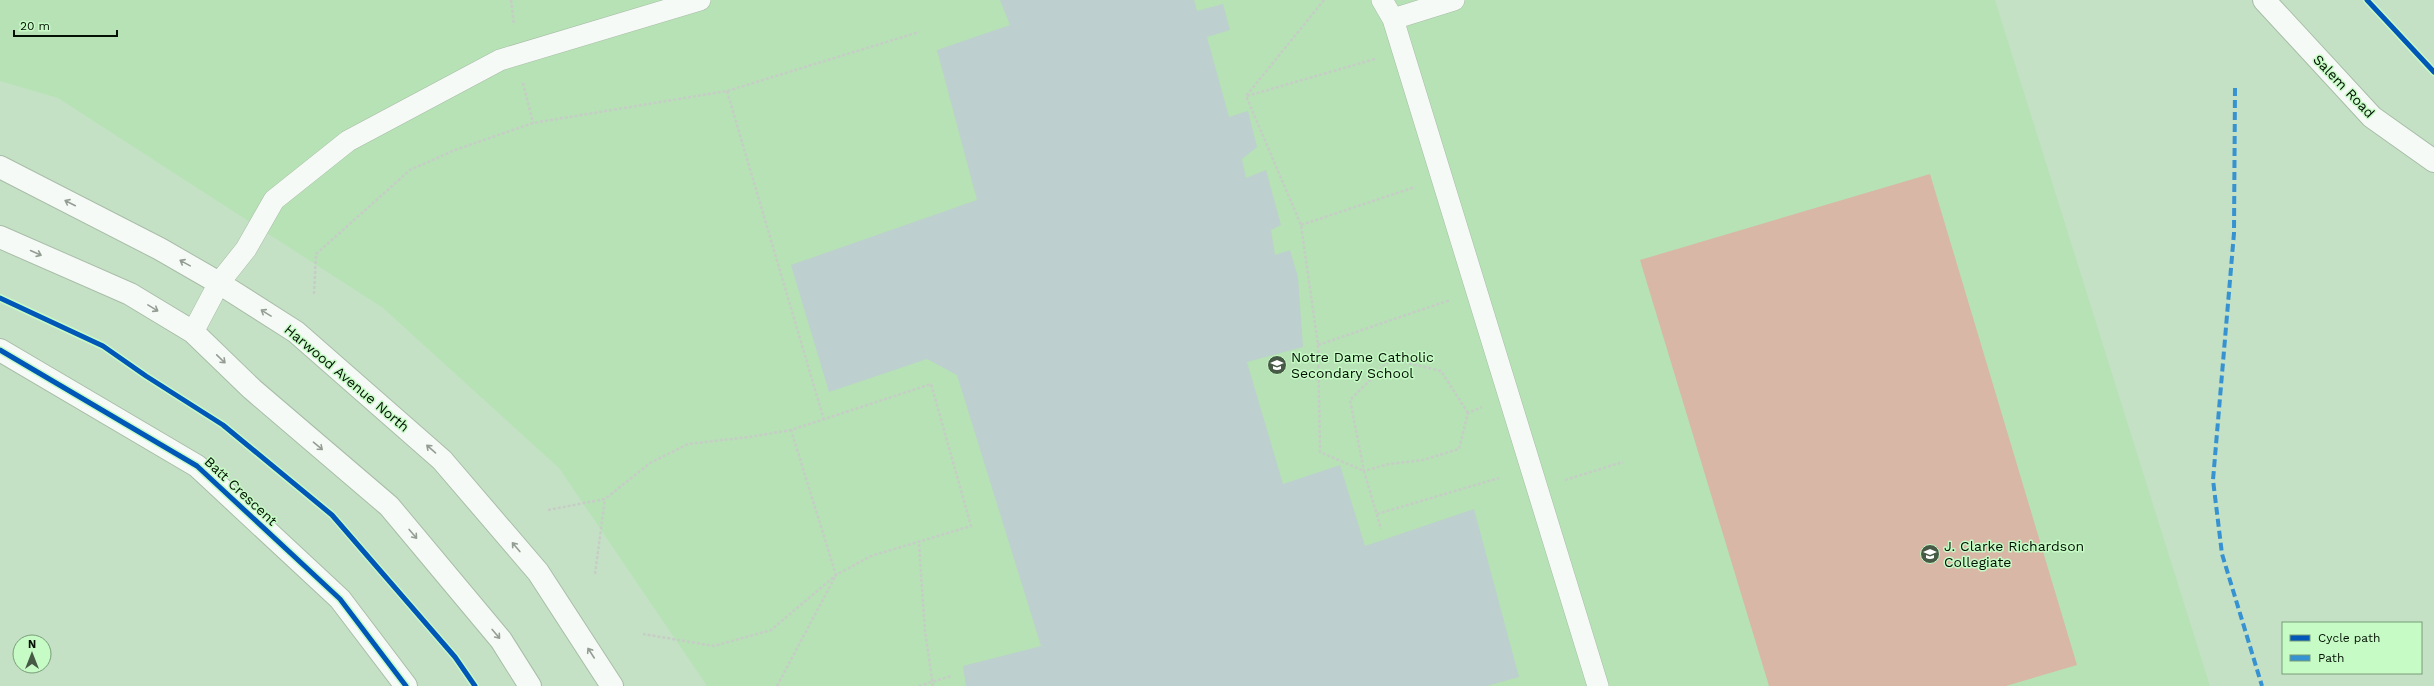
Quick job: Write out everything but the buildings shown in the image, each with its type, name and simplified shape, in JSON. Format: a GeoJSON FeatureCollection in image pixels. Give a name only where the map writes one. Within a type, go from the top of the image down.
{"type":"FeatureCollection","features":[{"type":"Feature","properties":{"kind":"main road","name":"Salem Road"},"geometry":{"type":"LineString","coordinates":[[2264,0],[2372,117],[2434,161]]}},
{"type":"Feature","properties":{"kind":"main road","name":"Harwood Avenue North"},"geometry":{"type":"LineString","coordinates":[[0,167],[160,249],[296,332],[442,460],[538,572],[612,686]]}},
{"type":"Feature","properties":{"kind":"main road"},"geometry":{"type":"LineString","coordinates":[[0,237],[130,294],[193,332],[252,389],[389,506],[500,640],[530,686]]}},
{"type":"Feature","properties":{"kind":"main road","name":"Batt Crescent"},"geometry":{"type":"LineString","coordinates":[[0,350],[196,466],[340,599],[406,686]]}},
{"type":"Feature","properties":{"kind":"lane"},"geometry":{"type":"LineString","coordinates":[[193,332],[218,283],[246,249],[274,200],[348,141],[500,60],[700,0]]}},
{"type":"Feature","properties":{"kind":"lane"},"geometry":{"type":"LineString","coordinates":[[1382,0],[1393,19],[1598,686]]}},
{"type":"Feature","properties":{"kind":"lane"},"geometry":{"type":"LineString","coordinates":[[1393,19],[1454,0]]}},
{"type":"Feature","properties":{"kind":"path"},"geometry":{"type":"LineString","coordinates":[[1246,96],[1324,0]]}},
{"type":"Feature","properties":{"kind":"path"},"geometry":{"type":"LineString","coordinates":[[314,294],[316,254],[410,170],[455,150],[533,123],[727,90],[919,32]]}},
{"type":"Feature","properties":{"kind":"path"},"geometry":{"type":"LineString","coordinates":[[1246,96],[1403,52]]}},
{"type":"Feature","properties":{"kind":"path"},"geometry":{"type":"LineString","coordinates":[[727,90],[824,420]]}},
{"type":"Feature","properties":{"kind":"path"},"geometry":{"type":"LineString","coordinates":[[1246,96],[1301,225],[1318,345],[1320,452],[1364,471],[1389,464],[1423,460],[1459,450],[1468,413],[1441,371],[1391,359],[1350,400],[1364,471],[1381,529]]}},
{"type":"Feature","properties":{"kind":"path"},"geometry":{"type":"LineString","coordinates":[[1301,225],[1442,178]]}},
{"type":"Feature","properties":{"kind":"path"},"geometry":{"type":"LineString","coordinates":[[1318,345],[1476,291]]}},
{"type":"Feature","properties":{"kind":"path"},"geometry":{"type":"LineString","coordinates":[[548,510],[605,499],[650,463],[688,444],[791,430],[931,384],[971,526],[919,544],[871,556],[836,575],[771,630],[714,646],[643,634]]}},
{"type":"Feature","properties":{"kind":"path"},"geometry":{"type":"LineString","coordinates":[[1468,413],[1508,396]]}},
{"type":"Feature","properties":{"kind":"path"},"geometry":{"type":"LineString","coordinates":[[777,686],[836,575],[791,430]]}},
{"type":"Feature","properties":{"kind":"path"},"geometry":{"type":"LineString","coordinates":[[1537,488],[1623,462]]}},
{"type":"Feature","properties":{"kind":"path"},"geometry":{"type":"LineString","coordinates":[[1377,514],[1499,478]]}},
{"type":"Feature","properties":{"kind":"path"},"geometry":{"type":"LineString","coordinates":[[595,574],[605,499]]}},
{"type":"Feature","properties":{"kind":"path"},"geometry":{"type":"LineString","coordinates":[[919,544],[925,631],[933,686]]}},
{"type":"Feature","properties":{"kind":"path"},"geometry":{"type":"LineString","coordinates":[[919,686],[951,676]]}},
{"type":"Feature","properties":{"kind":"shaded area","name":"Notre Dame Catholic Secondary School"},"geometry":{"type":"Polygon","coordinates":[[[0,0],[1995,0],[2210,686],[707,686],[559,468],[383,308],[58,98],[0,81],[0,0]]]}},
{"type":"Feature","properties":{"kind":"shaded area"},"geometry":{"type":"Polygon","coordinates":[[[1930,174],[2077,665],[2006,686],[1769,686],[1640,260],[1930,174]]]}},
{"type":"Feature","properties":{"kind":"marked path"},"geometry":{"type":"LineString","coordinates":[[2235,88],[2234,233],[2213,480],[2222,554],[2262,686]]}},
{"type":"Feature","properties":{"kind":"cycle path"},"geometry":{"type":"LineString","coordinates":[[2367,0],[2434,72]]}},
{"type":"Feature","properties":{"kind":"cycle path"},"geometry":{"type":"LineString","coordinates":[[0,298],[103,346],[146,376],[223,425],[332,515],[455,657],[475,686]]}},
{"type":"Feature","properties":{"kind":"cycle path"},"geometry":{"type":"LineString","coordinates":[[0,350],[197,466],[340,599],[406,686]]}},
{"type":"Feature","properties":{"kind":"place","name":"Notre Dame Catholic Secondary School"},"geometry":{"type":"Point","coordinates":[1277,365]}},
{"type":"Feature","properties":{"kind":"place","name":"J. Clarke Richardson Collegiate"},"geometry":{"type":"Point","coordinates":[1930,554]}}]}
